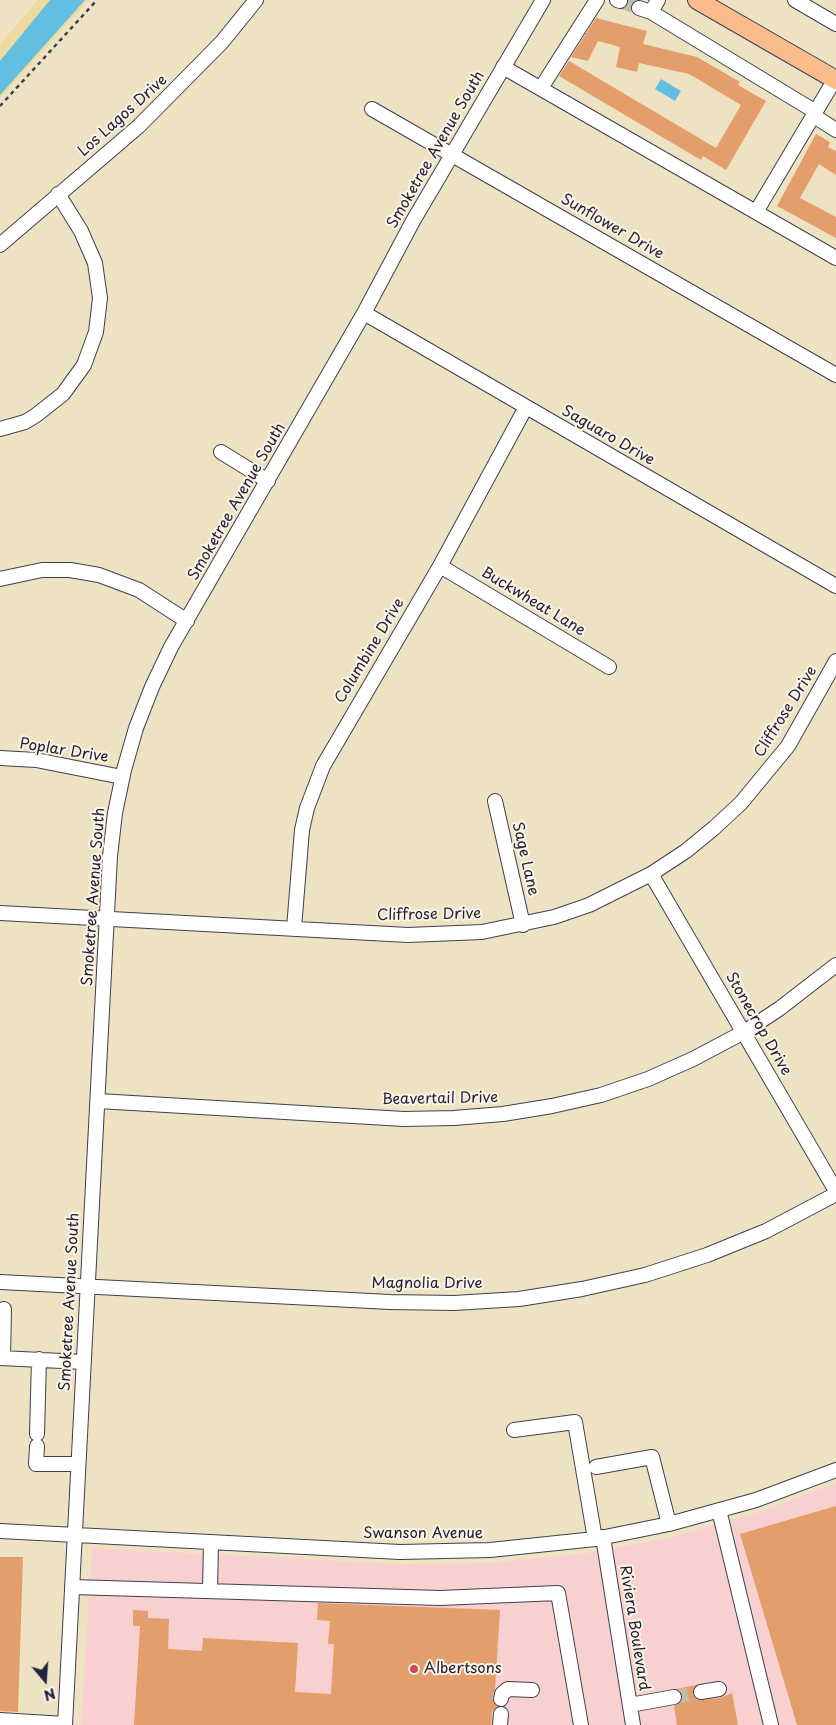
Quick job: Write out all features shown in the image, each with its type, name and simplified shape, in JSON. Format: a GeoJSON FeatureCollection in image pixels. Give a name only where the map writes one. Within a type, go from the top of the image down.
{"type":"FeatureCollection","features":[{"type":"Feature","properties":{"kind":"main road"},"geometry":{"type":"LineString","coordinates":[[697,0],[836,80]]}},
{"type":"Feature","properties":{"kind":"street","name":"Los Lagos Drive"},"geometry":{"type":"LineString","coordinates":[[0,246],[138,126],[181,85],[222,42],[256,0]]}},
{"type":"Feature","properties":{"kind":"street","name":"Smoketree Avenue South"},"geometry":{"type":"LineString","coordinates":[[65,1724],[110,856],[122,778],[136,728],[152,687],[187,621],[364,313],[413,221],[543,0]]}},
{"type":"Feature","properties":{"kind":"street"},"geometry":{"type":"LineString","coordinates":[[541,88],[597,0]]}},
{"type":"Feature","properties":{"kind":"street"},"geometry":{"type":"LineString","coordinates":[[795,0],[836,24]]}},
{"type":"Feature","properties":{"kind":"street"},"geometry":{"type":"LineString","coordinates":[[649,7],[815,114],[836,130]]}},
{"type":"Feature","properties":{"kind":"street"},"geometry":{"type":"LineString","coordinates":[[503,67],[836,258]]}},
{"type":"Feature","properties":{"kind":"street"},"geometry":{"type":"LineString","coordinates":[[756,212],[836,80]]}},
{"type":"Feature","properties":{"kind":"street","name":"Sunflower Drive"},"geometry":{"type":"LineString","coordinates":[[372,109],[836,374]]}},
{"type":"Feature","properties":{"kind":"street"},"geometry":{"type":"LineString","coordinates":[[0,429],[25,422],[63,394],[84,365],[96,332],[100,298],[95,263],[81,231],[58,194]]}},
{"type":"Feature","properties":{"kind":"street","name":"Saguaro Drive"},"geometry":{"type":"LineString","coordinates":[[364,313],[836,586]]}},
{"type":"Feature","properties":{"kind":"street","name":"Columbine Drive"},"geometry":{"type":"LineString","coordinates":[[294,928],[299,853],[314,787],[333,746],[440,566],[526,407]]}},
{"type":"Feature","properties":{"kind":"street"},"geometry":{"type":"LineString","coordinates":[[220,452],[268,481]]}},
{"type":"Feature","properties":{"kind":"street","name":"Buckwheat Lane"},"geometry":{"type":"LineString","coordinates":[[440,566],[609,667]]}},
{"type":"Feature","properties":{"kind":"street"},"geometry":{"type":"LineString","coordinates":[[0,579],[42,570],[70,570],[98,575],[139,590],[187,621]]}},
{"type":"Feature","properties":{"kind":"street","name":"Cliffrose Drive"},"geometry":{"type":"LineString","coordinates":[[0,913],[445,935],[482,932],[523,925],[589,905],[651,874],[686,851],[714,828],[766,775],[788,746],[836,661]]}},
{"type":"Feature","properties":{"kind":"street","name":"Poplar Drive"},"geometry":{"type":"LineString","coordinates":[[0,758],[36,760],[122,778]]}},
{"type":"Feature","properties":{"kind":"street","name":"Sage Lane"},"geometry":{"type":"LineString","coordinates":[[495,801],[523,925]]}},
{"type":"Feature","properties":{"kind":"street","name":"Stonecrop Drive"},"geometry":{"type":"LineString","coordinates":[[651,874],[836,1192]]}},
{"type":"Feature","properties":{"kind":"street","name":"Beavertail Drive"},"geometry":{"type":"LineString","coordinates":[[98,1101],[404,1119],[454,1118],[503,1114],[552,1106],[601,1095],[694,1059],[744,1032],[780,1009],[836,965]]}},
{"type":"Feature","properties":{"kind":"street","name":"Magnolia Drive"},"geometry":{"type":"LineString","coordinates":[[0,1282],[390,1302],[454,1303],[519,1299],[582,1289],[636,1277],[706,1255],[766,1231],[836,1192]]}},
{"type":"Feature","properties":{"kind":"street"},"geometry":{"type":"LineString","coordinates":[[4,1309],[2,1358],[83,1362]]}},
{"type":"Feature","properties":{"kind":"street"},"geometry":{"type":"LineString","coordinates":[[39,1360],[36,1464],[78,1464]]}},
{"type":"Feature","properties":{"kind":"street","name":"Riviera Boulevard"},"geometry":{"type":"LineString","coordinates":[[514,1430],[575,1422],[599,1538],[633,1725]]}},
{"type":"Feature","properties":{"kind":"street"},"geometry":{"type":"LineString","coordinates":[[596,1467],[652,1457],[669,1524]]}},
{"type":"Feature","properties":{"kind":"street","name":"Swanson Avenue"},"geometry":{"type":"LineString","coordinates":[[0,1531],[400,1552],[490,1550],[599,1538],[669,1524],[756,1500],[836,1470]]}},
{"type":"Feature","properties":{"kind":"street"},"geometry":{"type":"LineString","coordinates":[[719,1510],[771,1725]]}},
{"type":"Feature","properties":{"kind":"street"},"geometry":{"type":"LineString","coordinates":[[210,1592],[211,1542]]}},
{"type":"Feature","properties":{"kind":"street"},"geometry":{"type":"LineString","coordinates":[[72,1587],[440,1598],[558,1593],[581,1725]]}},
{"type":"Feature","properties":{"kind":"street"},"geometry":{"type":"LineString","coordinates":[[701,1692],[719,1689]]}},
{"type":"Feature","properties":{"kind":"street"},"geometry":{"type":"LineString","coordinates":[[501,1699],[502,1694],[507,1690],[532,1690]]}},
{"type":"Feature","properties":{"kind":"street"},"geometry":{"type":"LineString","coordinates":[[630,1705],[674,1697]]}},
{"type":"Feature","properties":{"kind":"street"},"geometry":{"type":"LineString","coordinates":[[0,1720],[65,1724]]}},
{"type":"Feature","properties":{"kind":"path"},"geometry":{"type":"LineString","coordinates":[[0,106],[97,0]]}},
{"type":"Feature","properties":{"kind":"shaded area"},"geometry":{"type":"Polygon","coordinates":[[[836,1483],[836,1725],[81,1725],[92,1548],[400,1564],[491,1563],[582,1554],[672,1537],[759,1512],[836,1483]]]}},
{"type":"Feature","properties":{"kind":"sand"},"geometry":{"type":"Polygon","coordinates":[[[38,0],[89,0],[0,98],[0,44],[38,0]]]}},
{"type":"Feature","properties":{"kind":"water"},"geometry":{"type":"Polygon","coordinates":[[[50,0],[85,0],[0,95],[0,61],[50,0]]]}},
{"type":"Feature","properties":{"kind":"water"},"geometry":{"type":"Polygon","coordinates":[[[661,79],[681,91],[675,101],[655,89],[661,79]]]}},
{"type":"Feature","properties":{"kind":"building"},"geometry":{"type":"Polygon","coordinates":[[[596,18],[647,31],[643,44],[697,57],[740,82],[738,85],[766,101],[726,170],[703,156],[701,160],[559,76],[569,61],[716,148],[741,105],[689,74],[639,63],[637,72],[616,67],[620,47],[598,41],[588,61],[571,57],[596,18]]]}},
{"type":"Feature","properties":{"kind":"building"},"geometry":{"type":"Polygon","coordinates":[[[816,134],[830,142],[828,147],[836,151],[836,175],[819,164],[800,198],[836,217],[836,238],[777,206],[816,134]]]}},
{"type":"Feature","properties":{"kind":"building"},"geometry":{"type":"Polygon","coordinates":[[[836,1506],[836,1725],[797,1725],[740,1534],[836,1506]]]}},
{"type":"Feature","properties":{"kind":"building"},"geometry":{"type":"Polygon","coordinates":[[[0,1557],[23,1557],[18,1712],[0,1711],[0,1557]]]}},
{"type":"Feature","properties":{"kind":"building"},"geometry":{"type":"Polygon","coordinates":[[[318,1603],[500,1610],[495,1689],[492,1698],[497,1706],[492,1713],[491,1725],[134,1725],[140,1626],[133,1626],[133,1610],[148,1611],[148,1618],[169,1619],[168,1649],[202,1651],[203,1638],[298,1643],[295,1692],[331,1694],[334,1644],[328,1644],[330,1621],[317,1620],[318,1603]]]}},
{"type":"Feature","properties":{"kind":"building"},"geometry":{"type":"Polygon","coordinates":[[[696,1685],[693,1694],[698,1700],[720,1698],[732,1693],[738,1725],[677,1725],[674,1706],[680,1703],[683,1696],[676,1689],[696,1685]]]}},
{"type":"Feature","properties":{"kind":"tunnel"},"geometry":{"type":"LineString","coordinates":[[620,1],[639,8]]}},
{"type":"Feature","properties":{"kind":"tunnel"},"geometry":{"type":"LineString","coordinates":[[674,1697],[701,1692]]}},
{"type":"Feature","properties":{"kind":"place","name":"Albertsons"},"geometry":{"type":"Point","coordinates":[414,1669]}}]}
